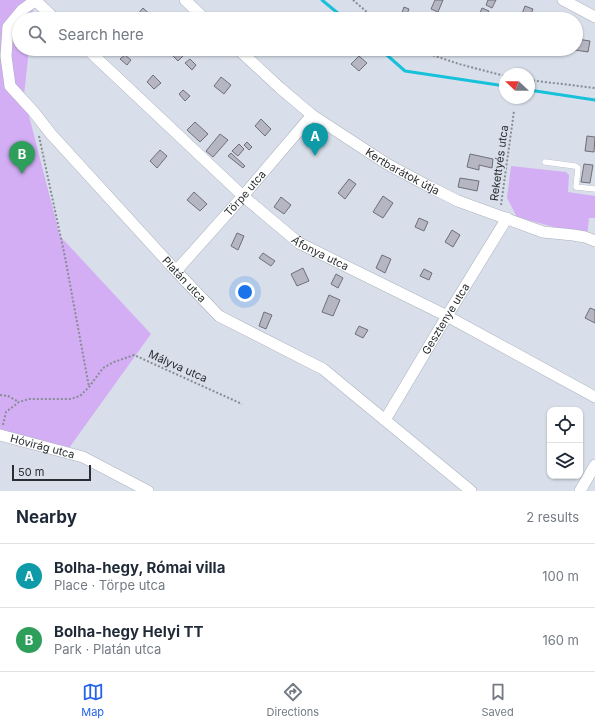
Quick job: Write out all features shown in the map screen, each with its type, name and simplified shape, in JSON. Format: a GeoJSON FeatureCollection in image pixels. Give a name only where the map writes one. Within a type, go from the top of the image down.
{"type":"FeatureCollection","features":[{"type":"Feature","properties":{"kind":"street"},"geometry":{"type":"LineString","coordinates":[[36,0],[48,12]]}},
{"type":"Feature","properties":{"kind":"street","name":"Platán utca"},"geometry":{"type":"LineString","coordinates":[[20,12],[36,0]]}},
{"type":"Feature","properties":{"kind":"street"},"geometry":{"type":"LineString","coordinates":[[185,0],[198,12]]}},
{"type":"Feature","properties":{"kind":"street"},"geometry":{"type":"LineString","coordinates":[[563,0],[595,17]]}},
{"type":"Feature","properties":{"kind":"street","name":"Platán utca"},"geometry":{"type":"LineString","coordinates":[[12,22],[8,27],[6,56],[10,86],[33,111],[51,134],[219,316],[323,369],[471,491]]}},
{"type":"Feature","properties":{"kind":"street","name":"Áfonya utca"},"geometry":{"type":"LineString","coordinates":[[94,56],[243,196],[299,243],[446,316],[595,397]]}},
{"type":"Feature","properties":{"kind":"street","name":"Kertbarátok útja"},"geometry":{"type":"LineString","coordinates":[[246,56],[312,115],[387,164],[424,184],[458,201],[543,232],[579,236],[595,241]]}},
{"type":"Feature","properties":{"kind":"street","name":"Törpe utca"},"geometry":{"type":"LineString","coordinates":[[176,271],[243,196],[312,115]]}},
{"type":"Feature","properties":{"kind":"street","name":"Gesztenye utca"},"geometry":{"type":"LineString","coordinates":[[385,420],[503,217]]}},
{"type":"Feature","properties":{"kind":"street","name":"Hóvirág utca"},"geometry":{"type":"LineString","coordinates":[[0,435],[83,457],[148,491]]}},
{"type":"Feature","properties":{"kind":"street"},"geometry":{"type":"LineString","coordinates":[[580,491],[595,465]]}},
{"type":"Feature","properties":{"kind":"lane"},"geometry":{"type":"LineString","coordinates":[[545,162],[575,166],[578,168],[576,187],[595,189]]}},
{"type":"Feature","properties":{"kind":"path"},"geometry":{"type":"LineString","coordinates":[[353,0],[367,12]]}},
{"type":"Feature","properties":{"kind":"path"},"geometry":{"type":"LineString","coordinates":[[435,56],[499,74]]}},
{"type":"Feature","properties":{"kind":"path"},"geometry":{"type":"LineString","coordinates":[[535,81],[595,88]]}},
{"type":"Feature","properties":{"kind":"path","name":"Rekettyés utca"},"geometry":{"type":"LineString","coordinates":[[503,217],[514,111]]}},
{"type":"Feature","properties":{"kind":"path"},"geometry":{"type":"LineString","coordinates":[[38,134],[65,257],[89,387]]}},
{"type":"Feature","properties":{"kind":"path","name":"Mályva utca"},"geometry":{"type":"LineString","coordinates":[[19,402],[29,399],[70,399],[80,396],[104,368],[114,362],[134,354],[242,404]]}},
{"type":"Feature","properties":{"kind":"path"},"geometry":{"type":"LineString","coordinates":[[0,395],[8,396],[19,402],[6,412],[0,435]]}},
{"type":"Feature","properties":{"kind":"shaded area"},"geometry":{"type":"Polygon","coordinates":[[[0,0],[34,0],[33,12],[12,12],[12,56],[28,56],[23,105],[28,112],[60,236],[151,334],[69,448],[0,433],[0,0]]]}},
{"type":"Feature","properties":{"kind":"shaded area"},"geometry":{"type":"Polygon","coordinates":[[[511,166],[566,172],[569,175],[568,192],[595,196],[595,218],[589,218],[587,236],[517,217],[507,198],[511,166]]]}},
{"type":"Feature","properties":{"kind":"building"},"geometry":{"type":"Polygon","coordinates":[[[435,0],[443,0],[438,12],[431,9],[435,0]]]}},
{"type":"Feature","properties":{"kind":"building"},"geometry":{"type":"Polygon","coordinates":[[[488,0],[496,0],[492,8],[486,5],[488,0]]]}},
{"type":"Feature","properties":{"kind":"building"},"geometry":{"type":"Polygon","coordinates":[[[525,6],[533,9],[532,12],[523,12],[525,6]]]}},
{"type":"Feature","properties":{"kind":"building"},"geometry":{"type":"Polygon","coordinates":[[[404,7],[409,9],[408,12],[402,12],[404,7]]]}},
{"type":"Feature","properties":{"kind":"building"},"geometry":{"type":"Polygon","coordinates":[[[143,8],[147,12],[140,12],[143,8]]]}},
{"type":"Feature","properties":{"kind":"building"},"geometry":{"type":"Polygon","coordinates":[[[482,8],[489,11],[488,12],[480,12],[482,8]]]}},
{"type":"Feature","properties":{"kind":"building"},"geometry":{"type":"Polygon","coordinates":[[[583,40],[590,41],[588,52],[583,51],[583,40]]]}},
{"type":"Feature","properties":{"kind":"building"},"geometry":{"type":"Polygon","coordinates":[[[126,56],[131,60],[127,65],[120,59],[126,56]]]}},
{"type":"Feature","properties":{"kind":"building"},"geometry":{"type":"Polygon","coordinates":[[[173,56],[183,56],[178,61],[173,56]]]}},
{"type":"Feature","properties":{"kind":"building"},"geometry":{"type":"Polygon","coordinates":[[[359,56],[367,63],[359,71],[351,64],[359,56]]]}},
{"type":"Feature","properties":{"kind":"building"},"geometry":{"type":"Polygon","coordinates":[[[190,59],[196,65],[192,70],[185,63],[190,59]]]}},
{"type":"Feature","properties":{"kind":"building"},"geometry":{"type":"Polygon","coordinates":[[[153,75],[161,83],[154,89],[147,82],[153,75]]]}},
{"type":"Feature","properties":{"kind":"building"},"geometry":{"type":"Polygon","coordinates":[[[221,77],[231,85],[224,94],[214,86],[221,77]]]}},
{"type":"Feature","properties":{"kind":"building"},"geometry":{"type":"Polygon","coordinates":[[[183,90],[190,96],[185,101],[179,94],[183,90]]]}},
{"type":"Feature","properties":{"kind":"building"},"geometry":{"type":"Polygon","coordinates":[[[261,119],[271,129],[265,136],[255,126],[261,119]]]}},
{"type":"Feature","properties":{"kind":"building"},"geometry":{"type":"Polygon","coordinates":[[[195,122],[208,134],[200,142],[187,130],[195,122]]]}},
{"type":"Feature","properties":{"kind":"building"},"geometry":{"type":"Polygon","coordinates":[[[220,134],[228,140],[213,157],[206,151],[220,134]]]}},
{"type":"Feature","properties":{"kind":"building"},"geometry":{"type":"Polygon","coordinates":[[[587,136],[595,137],[594,152],[585,151],[587,136]]]}},
{"type":"Feature","properties":{"kind":"building"},"geometry":{"type":"Polygon","coordinates":[[[247,142],[252,147],[249,150],[244,145],[247,142]]]}},
{"type":"Feature","properties":{"kind":"building"},"geometry":{"type":"Polygon","coordinates":[[[239,144],[244,149],[238,156],[232,151],[239,144]]]}},
{"type":"Feature","properties":{"kind":"building"},"geometry":{"type":"Polygon","coordinates":[[[160,150],[167,156],[157,168],[150,161],[160,150]]]}},
{"type":"Feature","properties":{"kind":"building"},"geometry":{"type":"Polygon","coordinates":[[[231,153],[245,166],[243,168],[228,156],[231,153]]]}},
{"type":"Feature","properties":{"kind":"building"},"geometry":{"type":"Polygon","coordinates":[[[470,154],[493,159],[492,168],[479,165],[479,170],[467,167],[470,154]]]}},
{"type":"Feature","properties":{"kind":"building"},"geometry":{"type":"Polygon","coordinates":[[[584,164],[593,165],[590,183],[581,182],[584,164]]]}},
{"type":"Feature","properties":{"kind":"building"},"geometry":{"type":"Polygon","coordinates":[[[460,178],[479,181],[477,191],[458,187],[460,178]]]}},
{"type":"Feature","properties":{"kind":"building"},"geometry":{"type":"Polygon","coordinates":[[[349,179],[356,184],[345,199],[338,193],[349,179]]]}},
{"type":"Feature","properties":{"kind":"building"},"geometry":{"type":"Polygon","coordinates":[[[194,192],[207,204],[200,211],[187,200],[194,192]]]}},
{"type":"Feature","properties":{"kind":"building"},"geometry":{"type":"Polygon","coordinates":[[[383,196],[393,203],[383,218],[373,212],[383,196]]]}},
{"type":"Feature","properties":{"kind":"building"},"geometry":{"type":"Polygon","coordinates":[[[281,197],[291,205],[284,214],[274,207],[281,197]]]}},
{"type":"Feature","properties":{"kind":"building"},"geometry":{"type":"Polygon","coordinates":[[[419,218],[428,222],[424,231],[415,227],[419,218]]]}},
{"type":"Feature","properties":{"kind":"building"},"geometry":{"type":"Polygon","coordinates":[[[452,230],[460,235],[453,247],[445,242],[452,230]]]}},
{"type":"Feature","properties":{"kind":"building"},"geometry":{"type":"Polygon","coordinates":[[[237,233],[244,236],[238,250],[231,246],[237,233]]]}},
{"type":"Feature","properties":{"kind":"building"},"geometry":{"type":"Polygon","coordinates":[[[263,253],[275,261],[271,266],[259,258],[263,253]]]}},
{"type":"Feature","properties":{"kind":"building"},"geometry":{"type":"Polygon","coordinates":[[[382,255],[391,259],[385,273],[376,268],[382,255]]]}},
{"type":"Feature","properties":{"kind":"building"},"geometry":{"type":"Polygon","coordinates":[[[303,268],[309,281],[297,286],[291,274],[303,268]]]}},
{"type":"Feature","properties":{"kind":"building"},"geometry":{"type":"Polygon","coordinates":[[[424,269],[432,273],[429,280],[420,276],[424,269]]]}},
{"type":"Feature","properties":{"kind":"building"},"geometry":{"type":"Polygon","coordinates":[[[336,274],[343,278],[338,288],[331,284],[336,274]]]}},
{"type":"Feature","properties":{"kind":"building"},"geometry":{"type":"Polygon","coordinates":[[[329,295],[340,300],[333,316],[322,312],[329,295]]]}},
{"type":"Feature","properties":{"kind":"building"},"geometry":{"type":"Polygon","coordinates":[[[590,308],[595,310],[595,323],[585,318],[590,308]]]}},
{"type":"Feature","properties":{"kind":"building"},"geometry":{"type":"Polygon","coordinates":[[[264,312],[272,315],[266,329],[259,326],[264,312]]]}},
{"type":"Feature","properties":{"kind":"building"},"geometry":{"type":"Polygon","coordinates":[[[359,326],[368,330],[363,338],[355,334],[359,326]]]}},
{"type":"Feature","properties":{"kind":"waterway"},"geometry":{"type":"LineString","coordinates":[[322,0],[337,12]]}},
{"type":"Feature","properties":{"kind":"waterway"},"geometry":{"type":"LineString","coordinates":[[388,56],[405,71],[499,85]]}},
{"type":"Feature","properties":{"kind":"waterway"},"geometry":{"type":"LineString","coordinates":[[535,91],[595,100]]}},
{"type":"Feature","properties":{"kind":"place","name":"Bolha-hegy, Római villa"},"geometry":{"type":"Point","coordinates":[315,156]}},
{"type":"Feature","properties":{"kind":"place","name":"Bolha-hegy Helyi TT"},"geometry":{"type":"Point","coordinates":[22,174]}}]}
